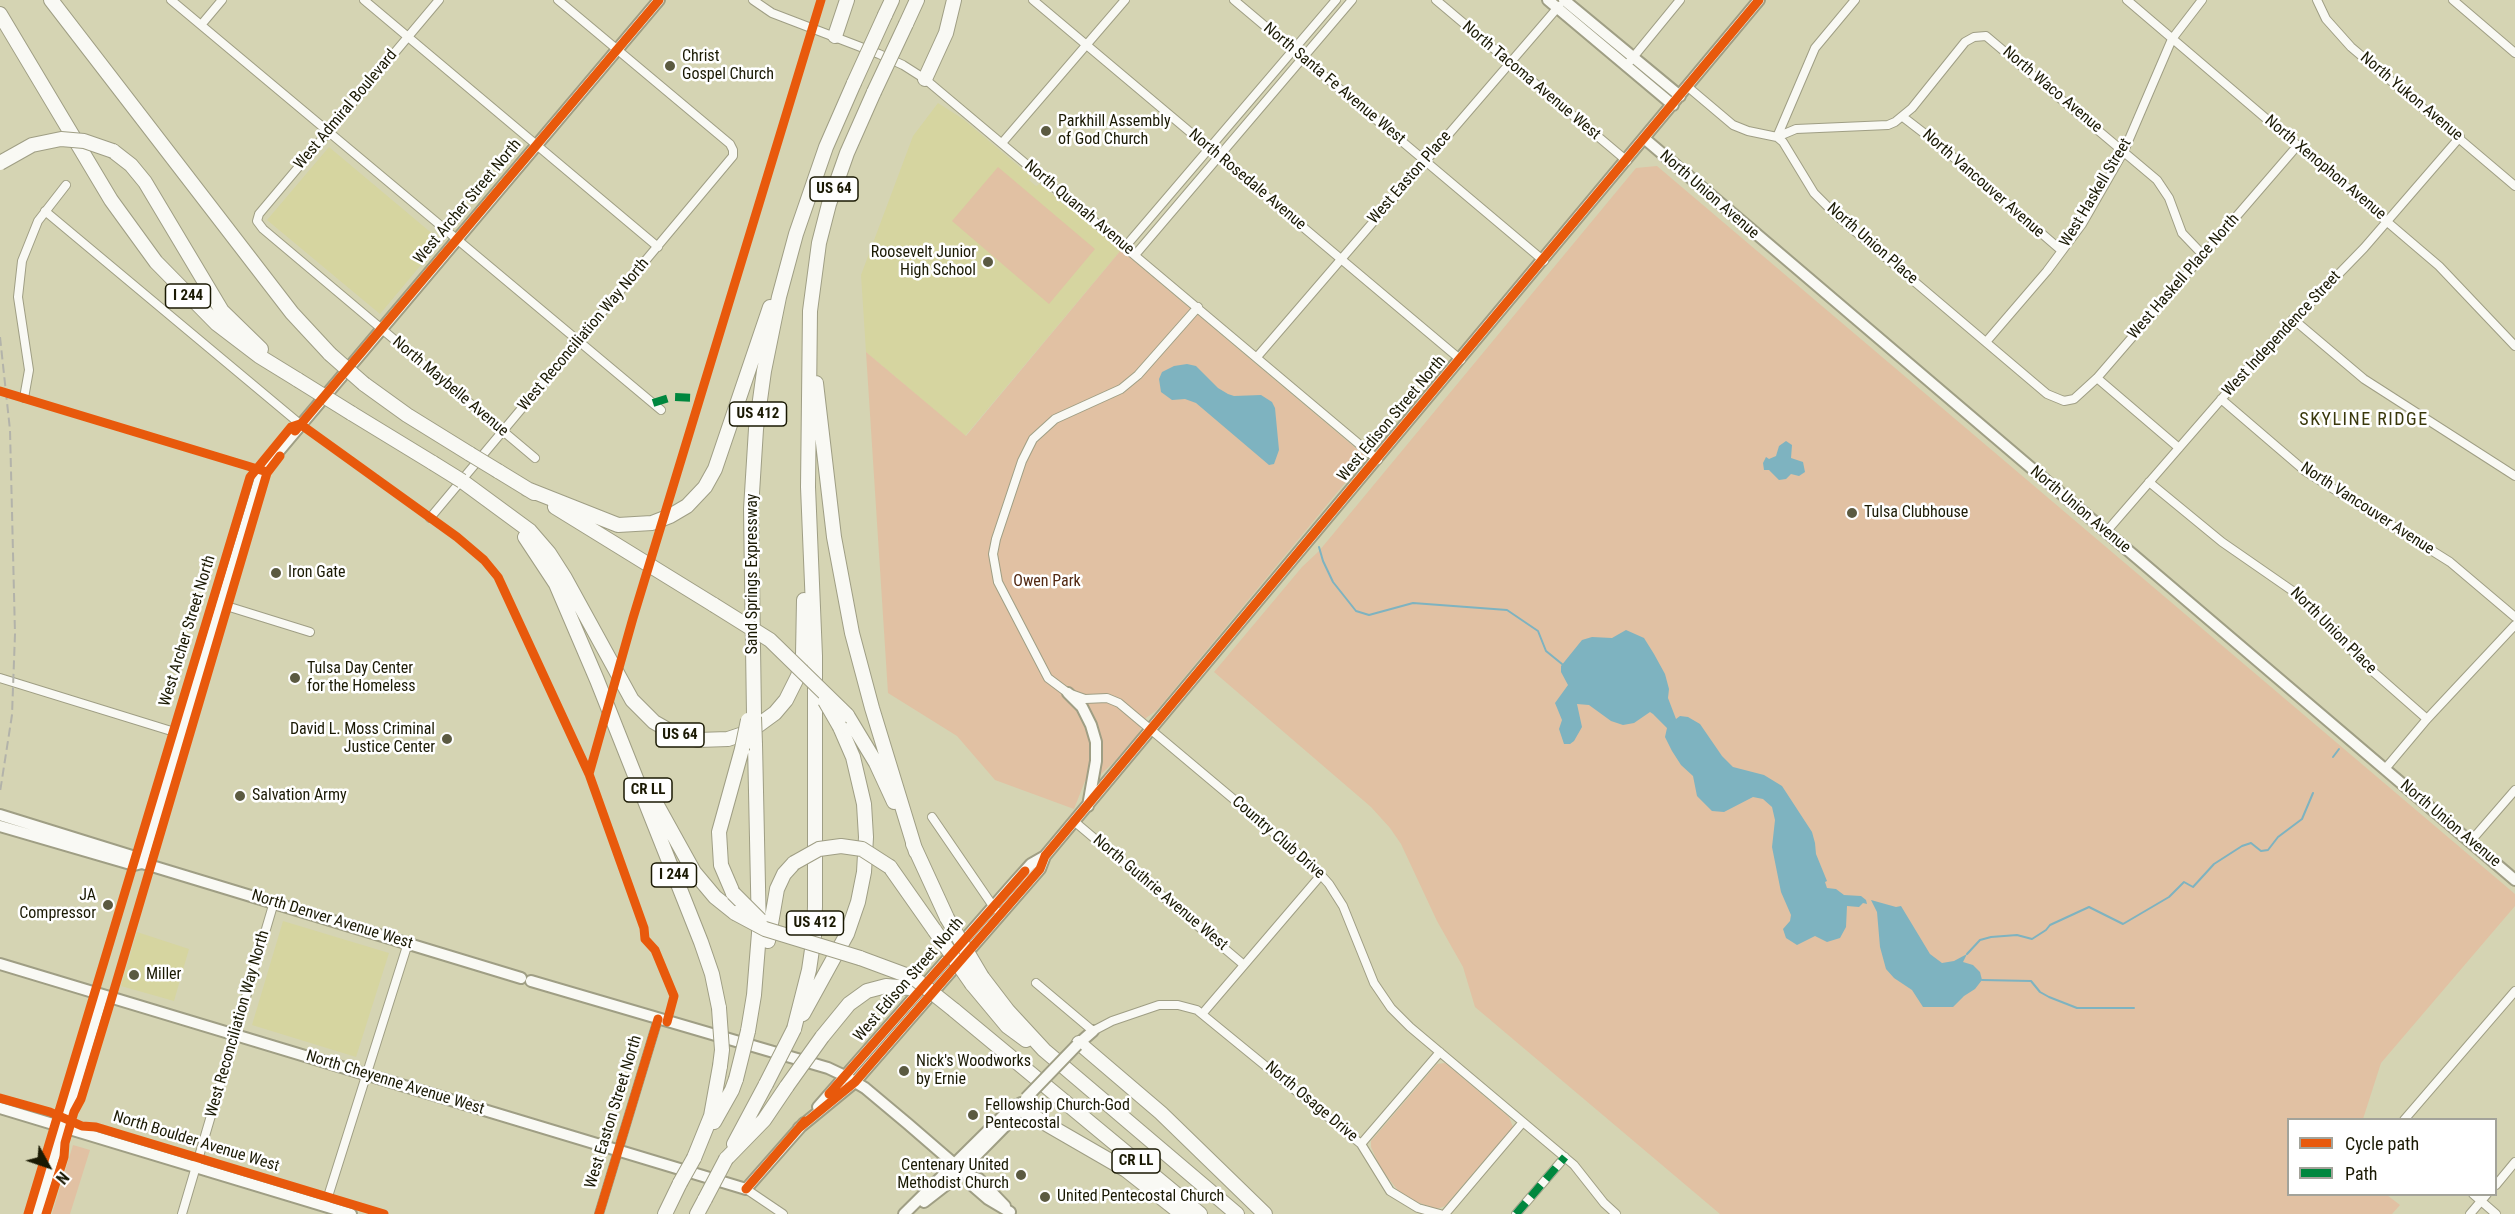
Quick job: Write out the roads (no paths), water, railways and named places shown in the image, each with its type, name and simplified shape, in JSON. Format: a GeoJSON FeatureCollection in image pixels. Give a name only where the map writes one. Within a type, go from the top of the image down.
{"type":"FeatureCollection","features":[{"type":"Feature","properties":{"kind":"highway"},"geometry":{"type":"LineString","coordinates":[[51,0],[292,313],[330,354],[364,384],[407,416],[770,640],[788,655],[876,763],[977,981]]}},
{"type":"Feature","properties":{"kind":"highway"},"geometry":{"type":"LineString","coordinates":[[835,36],[848,0]]}},
{"type":"Feature","properties":{"kind":"highway","name":"Sand Springs Expressway"},"geometry":{"type":"LineString","coordinates":[[694,1158],[732,1090],[748,1031],[754,995],[759,933],[748,747],[754,690],[751,509],[756,429],[769,345],[796,234],[826,147],[892,0]]}},
{"type":"Feature","properties":{"kind":"highway","name":"US 64"},"geometry":{"type":"LineString","coordinates":[[490,499],[530,531],[549,553],[640,709],[654,722],[675,734],[713,741],[749,732],[768,720],[786,700],[798,676],[803,655],[810,328],[815,265],[829,204],[847,153],[917,0]]}},
{"type":"Feature","properties":{"kind":"highway"},"geometry":{"type":"LineString","coordinates":[[925,79],[942,42],[954,0]]}},
{"type":"Feature","properties":{"kind":"highway","name":"I 244"},"geometry":{"type":"LineString","coordinates":[[0,14],[111,200],[141,243],[177,286],[217,324],[285,372],[490,499],[524,536],[556,584],[624,745],[707,957],[719,1008],[722,1050],[711,1116],[694,1158],[665,1214]]}},
{"type":"Feature","properties":{"kind":"highway"},"geometry":{"type":"LineString","coordinates":[[0,163],[32,145],[61,139],[84,141],[113,151],[131,165],[145,182],[222,311],[285,372]]}},
{"type":"Feature","properties":{"kind":"highway","name":"US 64"},"geometry":{"type":"LineString","coordinates":[[528,489],[610,523],[628,526],[652,524],[692,502],[705,487],[715,469],[750,360],[796,234]]}},
{"type":"Feature","properties":{"kind":"highway"},"geometry":{"type":"LineString","coordinates":[[810,328],[834,537],[846,603],[872,708],[916,852]]}},
{"type":"Feature","properties":{"kind":"highway","name":"US 412"},"geometry":{"type":"LineString","coordinates":[[794,1029],[809,970],[814,936],[815,906],[815,656],[808,487]]}},
{"type":"Feature","properties":{"kind":"highway"},"geometry":{"type":"LineString","coordinates":[[697,1214],[794,1029],[827,973],[847,934],[858,902],[864,872],[867,837],[864,804],[844,721]]}},
{"type":"Feature","properties":{"kind":"highway","name":"CR LL"},"geometry":{"type":"LineString","coordinates":[[624,745],[694,872],[715,897],[735,913],[765,929],[860,958],[914,978],[1200,1214]]}},
{"type":"Feature","properties":{"kind":"highway"},"geometry":{"type":"LineString","coordinates":[[748,747],[719,832],[720,865],[733,893],[756,918],[788,935]]}},
{"type":"Feature","properties":{"kind":"highway"},"geometry":{"type":"LineString","coordinates":[[748,1031],[761,989],[774,899],[781,880],[794,863],[819,849],[841,846],[862,849],[890,867],[935,931],[977,981]]}},
{"type":"Feature","properties":{"kind":"highway","name":"CR LL"},"geometry":{"type":"LineString","coordinates":[[977,981],[1007,1026],[1068,1072],[1237,1214]]}},
{"type":"Feature","properties":{"kind":"highway"},"geometry":{"type":"LineString","coordinates":[[726,1159],[764,1120],[822,1037],[849,1004],[867,991],[886,986],[903,986],[922,992],[954,1010]]}},
{"type":"Feature","properties":{"kind":"highway"},"geometry":{"type":"LineString","coordinates":[[1078,1044],[1161,1113],[1265,1214]]}},
{"type":"Feature","properties":{"kind":"highway"},"geometry":{"type":"LineString","coordinates":[[1022,1102],[1126,1170],[1182,1214]]}},
{"type":"Feature","properties":{"kind":"street"},"geometry":{"type":"LineString","coordinates":[[171,0],[660,410]]}},
{"type":"Feature","properties":{"kind":"street"},"geometry":{"type":"LineString","coordinates":[[201,25],[222,0]]}},
{"type":"Feature","properties":{"kind":"street"},"geometry":{"type":"LineString","coordinates":[[364,0],[658,247]]}},
{"type":"Feature","properties":{"kind":"street","name":"West Admiral Boulevard"},"geometry":{"type":"LineString","coordinates":[[257,221],[259,214],[439,0]]}},
{"type":"Feature","properties":{"kind":"street"},"geometry":{"type":"LineString","coordinates":[[558,0],[617,49]]}},
{"type":"Feature","properties":{"kind":"street","name":"West Archer Street North"},"geometry":{"type":"LineString","coordinates":[[142,863],[262,471],[659,0]]}},
{"type":"Feature","properties":{"kind":"street","name":"North Quanah Avenue"},"geometry":{"type":"LineString","coordinates":[[753,0],[772,13],[835,36],[903,65],[925,79],[1378,459]]}},
{"type":"Feature","properties":{"kind":"street","name":"North Rosedale Avenue"},"geometry":{"type":"LineString","coordinates":[[1033,0],[1461,360]]}},
{"type":"Feature","properties":{"kind":"street"},"geometry":{"type":"LineString","coordinates":[[1002,143],[1125,0]]}},
{"type":"Feature","properties":{"kind":"street","name":"North Santa Fe Avenue West"},"geometry":{"type":"LineString","coordinates":[[1234,0],[1544,261]]}},
{"type":"Feature","properties":{"kind":"street"},"geometry":{"type":"LineString","coordinates":[[1125,247],[1336,0]]}},
{"type":"Feature","properties":{"kind":"street"},"geometry":{"type":"LineString","coordinates":[[1135,255],[1352,0]]}},
{"type":"Feature","properties":{"kind":"street","name":"North Tacoma Avenue West"},"geometry":{"type":"LineString","coordinates":[[1436,0],[1627,161]]}},
{"type":"Feature","properties":{"kind":"street"},"geometry":{"type":"LineString","coordinates":[[1548,0],[1562,3],[1634,57],[1676,101]]}},
{"type":"Feature","properties":{"kind":"street"},"geometry":{"type":"LineString","coordinates":[[1626,66],[1680,0]]}},
{"type":"Feature","properties":{"kind":"street","name":"West Edison Street North"},"geometry":{"type":"LineString","coordinates":[[746,1189],[799,1128],[850,1079],[997,911],[1040,869],[1046,856],[1544,261],[1758,0]]}},
{"type":"Feature","properties":{"kind":"street"},"geometry":{"type":"LineString","coordinates":[[1777,137],[1815,48],[1855,0]]}},
{"type":"Feature","properties":{"kind":"street","name":"North Xenophon Avenue"},"geometry":{"type":"LineString","coordinates":[[2127,0],[2388,221],[2451,278],[2515,346]]}},
{"type":"Feature","properties":{"kind":"street","name":"West Haskell Street"},"geometry":{"type":"LineString","coordinates":[[1986,342],[2062,251],[2092,207],[2124,151],[2172,39],[2202,0]]}},
{"type":"Feature","properties":{"kind":"street","name":"North Yukon Avenue"},"geometry":{"type":"LineString","coordinates":[[2317,0],[2326,19],[2351,47],[2460,137],[2515,186]]}},
{"type":"Feature","properties":{"kind":"street"},"geometry":{"type":"LineString","coordinates":[[2453,0],[2515,53]]}},
{"type":"Feature","properties":{"kind":"street"},"geometry":{"type":"LineString","coordinates":[[1562,3],[1626,66],[1676,101]]}},
{"type":"Feature","properties":{"kind":"street","name":"West Easton Place"},"geometry":{"type":"LineString","coordinates":[[1257,357],[1562,3]]}},
{"type":"Feature","properties":{"kind":"street","name":"North Waco Avenue"},"geometry":{"type":"LineString","coordinates":[[1903,117],[1965,42],[1974,37],[1986,36],[2162,185],[2182,232],[2204,255]]}},
{"type":"Feature","properties":{"kind":"street","name":"West Reconciliation Way North"},"geometry":{"type":"LineString","coordinates":[[430,518],[730,163],[733,150],[730,144],[617,49]]}},
{"type":"Feature","properties":{"kind":"street"},"geometry":{"type":"LineString","coordinates":[[1688,87],[1733,124],[1748,131],[1777,137],[1796,129],[1888,125],[1903,117]]}},
{"type":"Feature","properties":{"kind":"street","name":"North Vancouver Avenue"},"geometry":{"type":"LineString","coordinates":[[1903,117],[1938,144],[2062,251]]}},
{"type":"Feature","properties":{"kind":"street","name":"North Union Place"},"geometry":{"type":"LineString","coordinates":[[1777,137],[1783,142],[1806,181],[1825,204],[2047,394],[2064,401]]}},
{"type":"Feature","properties":{"kind":"street","name":"West Independence Street"},"geometry":{"type":"LineString","coordinates":[[2106,532],[2220,399],[2293,318],[2348,266],[2460,137]]}},
{"type":"Feature","properties":{"kind":"street","name":"North Union Avenue"},"geometry":{"type":"LineString","coordinates":[[1645,139],[2515,880]]}},
{"type":"Feature","properties":{"kind":"street","name":"West Haskell Place North"},"geometry":{"type":"LineString","coordinates":[[2064,401],[2074,399],[2097,378],[2298,145]]}},
{"type":"Feature","properties":{"kind":"street"},"geometry":{"type":"LineString","coordinates":[[24,398],[29,370],[19,313],[18,285],[22,261],[38,221],[66,185]]}},
{"type":"Feature","properties":{"kind":"street"},"geometry":{"type":"LineString","coordinates":[[45,211],[300,424]]}},
{"type":"Feature","properties":{"kind":"street","name":"North Maybelle Avenue"},"geometry":{"type":"LineString","coordinates":[[257,221],[380,329],[535,458]]}},
{"type":"Feature","properties":{"kind":"street"},"geometry":{"type":"LineString","coordinates":[[1087,808],[1096,761],[1096,742],[1091,724],[1082,708],[1068,693],[1048,678],[1036,657],[998,582],[993,554],[996,540],[1022,461],[1030,443],[1042,428],[1063,415],[1121,389],[1138,375],[1198,307]]}},
{"type":"Feature","properties":{"kind":"street"},"geometry":{"type":"LineString","coordinates":[[2293,318],[2364,379],[2515,476]]}},
{"type":"Feature","properties":{"kind":"street"},"geometry":{"type":"LineString","coordinates":[[2097,378],[2179,448]]}},
{"type":"Feature","properties":{"kind":"street","name":"North Vancouver Avenue"},"geometry":{"type":"LineString","coordinates":[[2220,399],[2305,471],[2450,562],[2515,617]]}},
{"type":"Feature","properties":{"kind":"street","name":"North Union Place"},"geometry":{"type":"LineString","coordinates":[[2149,482],[2222,542],[2297,594],[2332,628],[2361,661],[2427,719]]}},
{"type":"Feature","properties":{"kind":"street"},"geometry":{"type":"LineString","coordinates":[[220,604],[310,632]]}},
{"type":"Feature","properties":{"kind":"street"},"geometry":{"type":"LineString","coordinates":[[2385,769],[2427,719],[2515,625]]}},
{"type":"Feature","properties":{"kind":"street"},"geometry":{"type":"LineString","coordinates":[[0,678],[181,734]]}},
{"type":"Feature","properties":{"kind":"street","name":"Country Club Drive"},"geometry":{"type":"LineString","coordinates":[[1068,693],[1085,699],[1107,698],[1119,703],[1321,875],[1343,906],[1367,968],[1382,996],[1399,1017],[1565,1157],[1616,1214]]}},
{"type":"Feature","properties":{"kind":"street"},"geometry":{"type":"LineString","coordinates":[[2470,842],[2514,792]]}},
{"type":"Feature","properties":{"kind":"street","name":"North Denver Avenue West"},"geometry":{"type":"LineString","coordinates":[[0,815],[136,857],[142,863],[828,1068],[850,1079],[891,1109],[961,1170],[973,1186],[988,1199],[1011,1213]]}},
{"type":"Feature","properties":{"kind":"street"},"geometry":{"type":"LineString","coordinates":[[932,817],[997,911]]}},
{"type":"Feature","properties":{"kind":"street","name":"North Guthrie Avenue West"},"geometry":{"type":"LineString","coordinates":[[1075,822],[1244,965]]}},
{"type":"Feature","properties":{"kind":"street","name":"North Denver Avenue West"},"geometry":{"type":"LineString","coordinates":[[0,826],[134,866],[142,863]]}},
{"type":"Feature","properties":{"kind":"street"},"geometry":{"type":"LineString","coordinates":[[905,1214],[961,1170],[1009,1110],[1022,1102],[1093,1031],[1112,1021],[1159,1005],[1190,1007],[1203,1013],[1321,875]]}},
{"type":"Feature","properties":{"kind":"street","name":"West Reconciliation Way North"},"geometry":{"type":"LineString","coordinates":[[182,1214],[274,902]]}},
{"type":"Feature","properties":{"kind":"street"},"geometry":{"type":"LineString","coordinates":[[324,1210],[408,944]]}},
{"type":"Feature","properties":{"kind":"street","name":"North Cheyenne Avenue West"},"geometry":{"type":"LineString","coordinates":[[0,964],[746,1189],[766,1200],[783,1214]]}},
{"type":"Feature","properties":{"kind":"street"},"geometry":{"type":"LineString","coordinates":[[1036,983],[1093,1031]]}},
{"type":"Feature","properties":{"kind":"street"},"geometry":{"type":"LineString","coordinates":[[2405,1118],[2515,990]]}},
{"type":"Feature","properties":{"kind":"street"},"geometry":{"type":"LineString","coordinates":[[37,1214],[103,995]]}},
{"type":"Feature","properties":{"kind":"street","name":"North Osage Drive"},"geometry":{"type":"LineString","coordinates":[[1203,1013],[1361,1144],[1390,1191],[1418,1208],[1440,1214]]}},
{"type":"Feature","properties":{"kind":"street","name":"West Easton Street North"},"geometry":{"type":"LineString","coordinates":[[599,1214],[658,1019]]}},
{"type":"Feature","properties":{"kind":"street"},"geometry":{"type":"LineString","coordinates":[[1361,1144],[1440,1052]]}},
{"type":"Feature","properties":{"kind":"street","name":"North Boulder Avenue West"},"geometry":{"type":"LineString","coordinates":[[0,1108],[195,1167],[324,1210],[351,1214]]}},
{"type":"Feature","properties":{"kind":"street"},"geometry":{"type":"LineString","coordinates":[[1445,1214],[1523,1122]]}},
{"type":"Feature","properties":{"kind":"street"},"geometry":{"type":"LineString","coordinates":[[1516,1214],[1565,1157]]}},
{"type":"Feature","properties":{"kind":"street"},"geometry":{"type":"LineString","coordinates":[[2497,1184],[2515,1162]]}},
{"type":"Feature","properties":{"kind":"street"},"geometry":{"type":"LineString","coordinates":[[2475,1196],[2496,1214]]}},
{"type":"Feature","properties":{"kind":"street"},"geometry":{"type":"LineString","coordinates":[[2470,1214],[2485,1196]]}},
{"type":"Feature","properties":{"kind":"water"},"geometry":{"type":"Polygon","coordinates":[[[1187,364],[1196,366],[1218,388],[1228,394],[1234,396],[1261,395],[1272,402],[1275,408],[1279,450],[1274,464],[1269,465],[1196,403],[1185,399],[1172,400],[1161,392],[1159,379],[1162,372],[1174,366],[1187,364]]]}},
{"type":"Feature","properties":{"kind":"water"},"geometry":{"type":"Polygon","coordinates":[[[1786,441],[1792,445],[1791,458],[1803,462],[1805,472],[1799,476],[1791,474],[1786,479],[1779,480],[1769,470],[1764,470],[1763,463],[1766,457],[1769,459],[1776,456],[1779,446],[1786,441]]]}},
{"type":"Feature","properties":{"kind":"water"},"geometry":{"type":"Polygon","coordinates":[[[1626,630],[1644,638],[1654,654],[1665,674],[1669,689],[1668,698],[1676,719],[1680,716],[1688,717],[1700,724],[1722,756],[1733,767],[1764,775],[1782,786],[1812,832],[1816,854],[1827,881],[1825,882],[1827,888],[1836,889],[1844,895],[1861,896],[1866,900],[1867,904],[1863,903],[1859,907],[1847,906],[1846,927],[1840,938],[1827,942],[1815,936],[1797,945],[1786,938],[1783,929],[1790,921],[1791,915],[1781,892],[1772,847],[1775,820],[1772,807],[1763,799],[1753,797],[1724,812],[1712,811],[1697,796],[1693,776],[1681,765],[1672,751],[1665,737],[1667,728],[1653,714],[1650,712],[1634,723],[1623,725],[1611,721],[1589,705],[1577,704],[1582,727],[1574,741],[1564,744],[1559,729],[1562,720],[1555,703],[1568,685],[1561,672],[1561,666],[1582,640],[1592,637],[1612,638],[1626,630]]]}},
{"type":"Feature","properties":{"kind":"water"},"geometry":{"type":"Polygon","coordinates":[[[1871,900],[1896,907],[1901,906],[1930,954],[1942,963],[1954,961],[1967,954],[1963,962],[1973,965],[1980,972],[1982,980],[1975,989],[1953,1007],[1923,1007],[1912,990],[1894,978],[1886,969],[1880,947],[1877,912],[1871,900]]]}},
{"type":"Feature","properties":{"kind":"waterway"},"geometry":{"type":"LineString","coordinates":[[1319,547],[1333,582],[1356,611],[1369,615],[1413,603],[1507,610],[1538,631],[1546,651],[1562,664]]}},
{"type":"Feature","properties":{"kind":"waterway"},"geometry":{"type":"LineString","coordinates":[[2333,757],[2339,749]]}},
{"type":"Feature","properties":{"kind":"waterway"},"geometry":{"type":"LineString","coordinates":[[1967,954],[1980,940],[1991,937],[2017,935],[2032,939],[2050,925],[2089,907],[2123,924],[2169,897],[2184,882],[2193,887],[2214,864],[2242,846],[2251,843],[2261,851],[2268,850],[2278,837],[2302,819],[2313,793]]}},
{"type":"Feature","properties":{"kind":"waterway"},"geometry":{"type":"LineString","coordinates":[[1982,980],[2031,981],[2040,992],[2077,1008],[2134,1008]]}},
{"type":"Feature","properties":{"kind":"railway"},"geometry":{"type":"LineString","coordinates":[[0,337],[10,430],[15,634],[12,715],[0,792]]}},
{"type":"Feature","properties":{"kind":"place","name":"Christ Gospel Church"},"geometry":{"type":"Point","coordinates":[670,66]}},
{"type":"Feature","properties":{"kind":"place","name":"Parkhill Assembly of God Church"},"geometry":{"type":"Point","coordinates":[1046,131]}},
{"type":"Feature","properties":{"kind":"place","name":"Roosevelt Junior High School"},"geometry":{"type":"Point","coordinates":[988,262]}},
{"type":"Feature","properties":{"kind":"place","name":"Tulsa Clubhouse"},"geometry":{"type":"Point","coordinates":[1852,513]}},
{"type":"Feature","properties":{"kind":"place","name":"Iron Gate"},"geometry":{"type":"Point","coordinates":[276,573]}},
{"type":"Feature","properties":{"kind":"place","name":"Tulsa Day Center for the Homeless"},"geometry":{"type":"Point","coordinates":[295,678]}},
{"type":"Feature","properties":{"kind":"place","name":"David L. Moss Criminal Justice Center"},"geometry":{"type":"Point","coordinates":[447,739]}},
{"type":"Feature","properties":{"kind":"place","name":"Salvation Army"},"geometry":{"type":"Point","coordinates":[240,796]}},
{"type":"Feature","properties":{"kind":"place","name":"JA Compressor"},"geometry":{"type":"Point","coordinates":[108,905]}},
{"type":"Feature","properties":{"kind":"place","name":"Miller"},"geometry":{"type":"Point","coordinates":[134,975]}},
{"type":"Feature","properties":{"kind":"place","name":"Nick's Woodworks by Ernie"},"geometry":{"type":"Point","coordinates":[904,1071]}},
{"type":"Feature","properties":{"kind":"place","name":"Fellowship Church-God Pentecostal"},"geometry":{"type":"Point","coordinates":[973,1115]}},
{"type":"Feature","properties":{"kind":"place","name":"Centenary United Methodist Church"},"geometry":{"type":"Point","coordinates":[1021,1175]}},
{"type":"Feature","properties":{"kind":"place","name":"United Pentecostal Church"},"geometry":{"type":"Point","coordinates":[1045,1197]}},
{"type":"Feature","properties":{"kind":"district","name":"SKYLINE RIDGE"},"geometry":{"type":"Point","coordinates":[2364,420]}},
{"type":"Feature","properties":{"kind":"park label","name":"Owen Park"},"geometry":{"type":"Point","coordinates":[1047,582]}}]}
